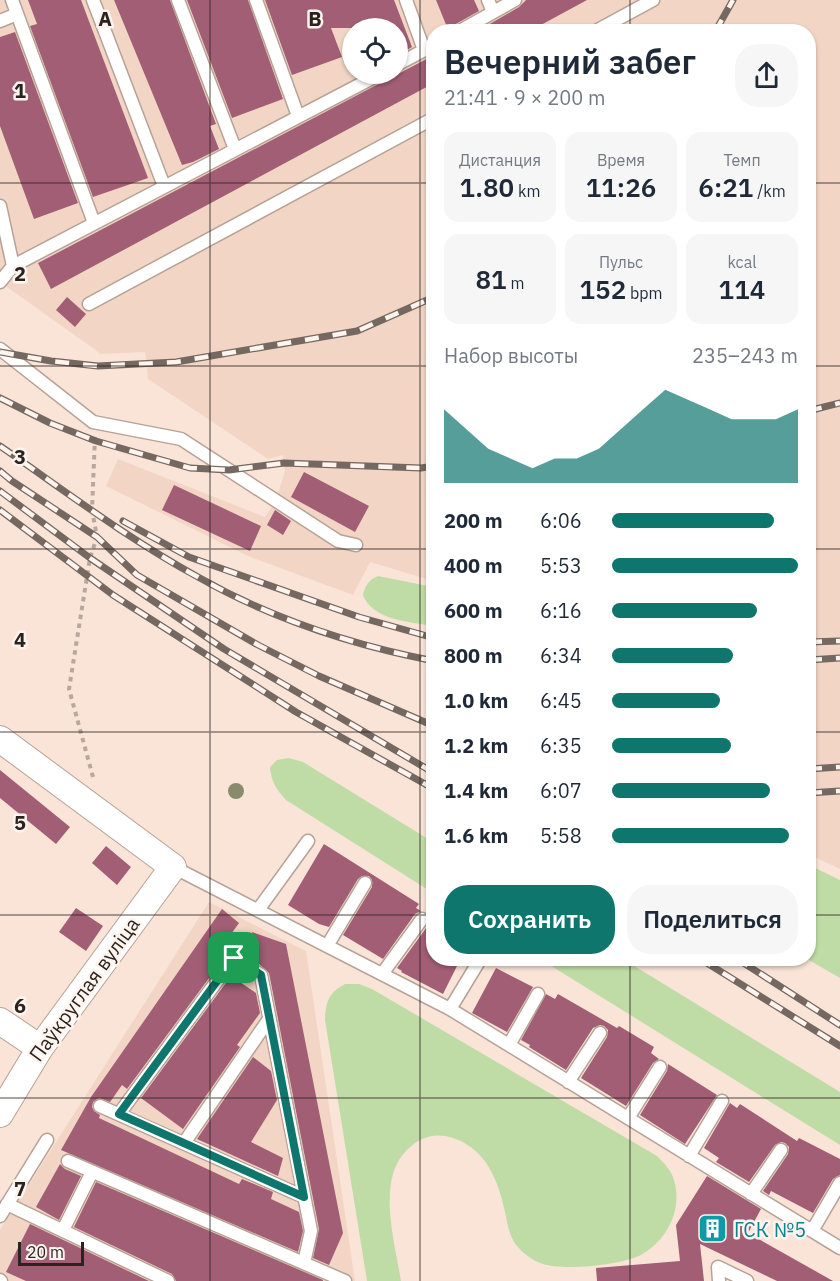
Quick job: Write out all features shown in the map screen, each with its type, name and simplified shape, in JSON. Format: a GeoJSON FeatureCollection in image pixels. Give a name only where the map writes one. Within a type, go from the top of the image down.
{"type":"FeatureCollection","features":[{"type":"Feature","properties":{"kind":"street"},"geometry":{"type":"LineString","coordinates":[[0,739],[173,867]]}},
{"type":"Feature","properties":{"kind":"street","name":"Паўкруглая вуліца"},"geometry":{"type":"LineString","coordinates":[[0,1114],[40,1048],[173,867]]}},
{"type":"Feature","properties":{"kind":"street"},"geometry":{"type":"LineString","coordinates":[[0,1021],[40,1048]]}},
{"type":"Feature","properties":{"kind":"lane"},"geometry":{"type":"LineString","coordinates":[[12,0],[94,223]]}},
{"type":"Feature","properties":{"kind":"lane"},"geometry":{"type":"LineString","coordinates":[[93,0],[164,186]]}},
{"type":"Feature","properties":{"kind":"lane"},"geometry":{"type":"LineString","coordinates":[[178,0],[235,149]]}},
{"type":"Feature","properties":{"kind":"lane"},"geometry":{"type":"LineString","coordinates":[[256,0],[298,116]]}},
{"type":"Feature","properties":{"kind":"lane"},"geometry":{"type":"LineString","coordinates":[[406,0],[426,42]]}},
{"type":"Feature","properties":{"kind":"lane"},"geometry":{"type":"LineString","coordinates":[[468,24],[491,6],[515,0]]}},
{"type":"Feature","properties":{"kind":"lane"},"geometry":{"type":"LineString","coordinates":[[608,24],[652,0]]}},
{"type":"Feature","properties":{"kind":"lane"},"geometry":{"type":"LineString","coordinates":[[0,21],[17,14]]}},
{"type":"Feature","properties":{"kind":"lane"},"geometry":{"type":"LineString","coordinates":[[408,59],[426,50]]}},
{"type":"Feature","properties":{"kind":"lane"},"geometry":{"type":"LineString","coordinates":[[0,282],[13,266],[360,84]]}},
{"type":"Feature","properties":{"kind":"lane"},"geometry":{"type":"LineString","coordinates":[[89,304],[426,122]]}},
{"type":"Feature","properties":{"kind":"lane"},"geometry":{"type":"LineString","coordinates":[[0,206],[13,266]]}},
{"type":"Feature","properties":{"kind":"lane"},"geometry":{"type":"LineString","coordinates":[[0,350],[93,422],[181,439],[338,541],[356,545]]}},
{"type":"Feature","properties":{"kind":"lane"},"geometry":{"type":"LineString","coordinates":[[258,910],[308,841]]}},
{"type":"Feature","properties":{"kind":"lane"},"geometry":{"type":"LineString","coordinates":[[173,867],[450,1009],[840,1248]]}},
{"type":"Feature","properties":{"kind":"lane"},"geometry":{"type":"LineString","coordinates":[[327,946],[365,883]]}},
{"type":"Feature","properties":{"kind":"lane"},"geometry":{"type":"LineString","coordinates":[[382,974],[422,919]]}},
{"type":"Feature","properties":{"kind":"lane"},"geometry":{"type":"LineString","coordinates":[[119,1114],[234,958],[241,940]]}},
{"type":"Feature","properties":{"kind":"lane"},"geometry":{"type":"LineString","coordinates":[[234,958],[261,975],[311,1231],[304,1263]]}},
{"type":"Feature","properties":{"kind":"lane"},"geometry":{"type":"LineString","coordinates":[[450,1009],[476,966]]}},
{"type":"Feature","properties":{"kind":"lane"},"geometry":{"type":"LineString","coordinates":[[509,1045],[538,994]]}},
{"type":"Feature","properties":{"kind":"lane"},"geometry":{"type":"LineString","coordinates":[[184,1143],[269,1019]]}},
{"type":"Feature","properties":{"kind":"lane"},"geometry":{"type":"LineString","coordinates":[[568,1082],[600,1033]]}},
{"type":"Feature","properties":{"kind":"lane"},"geometry":{"type":"LineString","coordinates":[[628,1118],[660,1067]]}},
{"type":"Feature","properties":{"kind":"lane"},"geometry":{"type":"LineString","coordinates":[[689,1156],[722,1101]]}},
{"type":"Feature","properties":{"kind":"lane"},"geometry":{"type":"LineString","coordinates":[[100,1106],[304,1197]]}},
{"type":"Feature","properties":{"kind":"lane"},"geometry":{"type":"LineString","coordinates":[[0,1216],[47,1140]]}},
{"type":"Feature","properties":{"kind":"lane"},"geometry":{"type":"LineString","coordinates":[[751,1194],[781,1150]]}},
{"type":"Feature","properties":{"kind":"lane"},"geometry":{"type":"LineString","coordinates":[[68,1161],[345,1281]]}},
{"type":"Feature","properties":{"kind":"lane"},"geometry":{"type":"LineString","coordinates":[[63,1230],[92,1172]]}},
{"type":"Feature","properties":{"kind":"lane"},"geometry":{"type":"LineString","coordinates":[[812,1231],[840,1183]]}},
{"type":"Feature","properties":{"kind":"lane"},"geometry":{"type":"LineString","coordinates":[[7,1204],[168,1281]]}},
{"type":"Feature","properties":{"kind":"lane"},"geometry":{"type":"LineString","coordinates":[[719,1281],[718,1267],[747,1281]]}},
{"type":"Feature","properties":{"kind":"path"},"geometry":{"type":"LineString","coordinates":[[93,422],[96,441],[92,510],[97,537],[90,558],[69,689],[103,815]]}},
{"type":"Feature","properties":{"kind":"shaded area"},"geometry":{"type":"Polygon","coordinates":[[[0,0],[840,0],[840,869],[816,858],[816,24],[426,24],[426,579],[370,562],[353,595],[248,556],[106,486],[118,459],[265,517],[276,500],[285,471],[283,455],[268,459],[148,379],[145,352],[101,354],[0,282],[0,0]]]}},
{"type":"Feature","properties":{"kind":"shaded area"},"geometry":{"type":"Polygon","coordinates":[[[209,902],[306,951],[355,1281],[0,1281],[0,1230],[209,902]]]}},
{"type":"Feature","properties":{"kind":"green space"},"geometry":{"type":"Polygon","coordinates":[[[378,576],[426,586],[426,625],[403,621],[374,610],[363,595],[372,579],[378,576]]]}},
{"type":"Feature","properties":{"kind":"green space"},"geometry":{"type":"Polygon","coordinates":[[[289,758],[303,762],[426,838],[426,889],[286,800],[279,792],[272,777],[270,767],[277,760],[289,758]]]}},
{"type":"Feature","properties":{"kind":"green space"},"geometry":{"type":"Polygon","coordinates":[[[816,868],[840,880],[840,978],[816,964],[816,868]]]}},
{"type":"Feature","properties":{"kind":"green space"},"geometry":{"type":"Polygon","coordinates":[[[551,966],[634,966],[840,1092],[840,1145],[551,966]]]}},
{"type":"Feature","properties":{"kind":"green space"},"geometry":{"type":"Polygon","coordinates":[[[345,984],[359,984],[372,989],[657,1156],[672,1174],[676,1188],[675,1211],[666,1232],[659,1241],[641,1255],[620,1262],[578,1267],[539,1263],[514,1242],[509,1231],[499,1188],[482,1158],[464,1143],[446,1136],[434,1136],[417,1142],[407,1150],[398,1162],[392,1177],[390,1212],[401,1281],[367,1281],[325,1020],[326,1008],[331,995],[345,984]]]}},
{"type":"Feature","properties":{"kind":"building"},"geometry":{"type":"Polygon","coordinates":[[[28,0],[81,0],[148,178],[93,197],[30,26],[37,24],[28,0]]]}},
{"type":"Feature","properties":{"kind":"building"},"geometry":{"type":"Polygon","coordinates":[[[114,0],[170,0],[216,124],[210,126],[219,149],[182,165],[114,0]]]}},
{"type":"Feature","properties":{"kind":"building"},"geometry":{"type":"Polygon","coordinates":[[[187,0],[248,0],[283,99],[232,118],[187,0]]]}},
{"type":"Feature","properties":{"kind":"building"},"geometry":{"type":"Polygon","coordinates":[[[265,0],[394,0],[401,18],[342,18],[342,28],[331,28],[342,57],[292,75],[265,0]]]}},
{"type":"Feature","properties":{"kind":"building"},"geometry":{"type":"Polygon","coordinates":[[[436,0],[474,0],[479,11],[456,24],[446,24],[436,0]]]}},
{"type":"Feature","properties":{"kind":"building"},"geometry":{"type":"Polygon","coordinates":[[[526,0],[587,0],[543,24],[490,24],[519,7],[526,0]]]}},
{"type":"Feature","properties":{"kind":"building"},"geometry":{"type":"Polygon","coordinates":[[[15,32],[78,203],[34,219],[0,126],[0,37],[15,32]]]}},
{"type":"Feature","properties":{"kind":"building"},"geometry":{"type":"Polygon","coordinates":[[[408,37],[412,47],[408,49],[408,37]]]}},
{"type":"Feature","properties":{"kind":"building"},"geometry":{"type":"Polygon","coordinates":[[[426,59],[426,87],[51,289],[38,263],[378,84],[408,84],[408,69],[426,59]]]}},
{"type":"Feature","properties":{"kind":"building"},"geometry":{"type":"Polygon","coordinates":[[[67,297],[86,314],[75,327],[56,310],[67,297]]]}},
{"type":"Feature","properties":{"kind":"building"},"geometry":{"type":"Polygon","coordinates":[[[304,472],[369,506],[355,532],[291,497],[304,472]]]}},
{"type":"Feature","properties":{"kind":"building"},"geometry":{"type":"Polygon","coordinates":[[[174,485],[261,526],[250,551],[162,510],[174,485]]]}},
{"type":"Feature","properties":{"kind":"building"},"geometry":{"type":"Polygon","coordinates":[[[275,510],[291,521],[283,535],[267,525],[275,510]]]}},
{"type":"Feature","properties":{"kind":"building"},"geometry":{"type":"Polygon","coordinates":[[[0,770],[70,827],[56,844],[0,798],[0,770]]]}},
{"type":"Feature","properties":{"kind":"building"},"geometry":{"type":"Polygon","coordinates":[[[324,844],[419,904],[416,908],[421,911],[415,914],[383,959],[343,935],[372,887],[372,880],[369,876],[362,876],[358,879],[329,927],[319,924],[288,905],[324,844]]]}},
{"type":"Feature","properties":{"kind":"building"},"geometry":{"type":"Polygon","coordinates":[[[106,846],[131,867],[117,885],[92,863],[106,846]]]}},
{"type":"Feature","properties":{"kind":"building"},"geometry":{"type":"Polygon","coordinates":[[[76,908],[103,926],[86,951],[59,932],[76,908]]]}},
{"type":"Feature","properties":{"kind":"building"},"geometry":{"type":"Polygon","coordinates":[[[222,909],[239,923],[211,962],[218,966],[127,1089],[122,1085],[110,1102],[99,1098],[93,1102],[92,1107],[100,1115],[99,1118],[239,1184],[242,1179],[273,1192],[271,1199],[299,1212],[303,1231],[298,1252],[61,1150],[91,1097],[222,909]]]}},
{"type":"Feature","properties":{"kind":"building"},"geometry":{"type":"Polygon","coordinates":[[[426,928],[426,966],[457,966],[443,994],[397,968],[426,928]]]}},
{"type":"Feature","properties":{"kind":"building"},"geometry":{"type":"Polygon","coordinates":[[[252,932],[286,944],[343,1233],[329,1265],[313,1258],[319,1229],[269,973],[259,964],[252,932]]]}},
{"type":"Feature","properties":{"kind":"building"},"geometry":{"type":"Polygon","coordinates":[[[496,968],[533,987],[507,1032],[472,1013],[496,968]]]}},
{"type":"Feature","properties":{"kind":"building"},"geometry":{"type":"Polygon","coordinates":[[[231,976],[256,993],[260,1013],[237,1045],[240,1047],[183,1129],[141,1098],[231,976]]]}},
{"type":"Feature","properties":{"kind":"building"},"geometry":{"type":"Polygon","coordinates":[[[546,994],[555,999],[558,994],[654,1047],[651,1053],[659,1059],[653,1063],[626,1106],[581,1078],[607,1037],[608,1030],[604,1026],[593,1028],[566,1070],[521,1040],[546,994]]]}},
{"type":"Feature","properties":{"kind":"building"},"geometry":{"type":"Polygon","coordinates":[[[253,1057],[271,1071],[277,1100],[251,1142],[283,1158],[278,1176],[197,1139],[253,1057]]]}},
{"type":"Feature","properties":{"kind":"building"},"geometry":{"type":"Polygon","coordinates":[[[668,1064],[717,1095],[685,1144],[640,1115],[667,1071],[668,1064]]]}},
{"type":"Feature","properties":{"kind":"building"},"geometry":{"type":"Polygon","coordinates":[[[730,1103],[737,1108],[740,1104],[797,1141],[799,1138],[840,1159],[840,1175],[833,1179],[813,1213],[771,1191],[769,1195],[763,1191],[788,1154],[789,1147],[785,1143],[775,1145],[749,1182],[716,1162],[719,1158],[704,1148],[730,1103]]]}},
{"type":"Feature","properties":{"kind":"building"},"geometry":{"type":"Polygon","coordinates":[[[60,1164],[65,1169],[81,1176],[59,1220],[36,1207],[60,1164]]]}},
{"type":"Feature","properties":{"kind":"building","name":"ГСК №5"},"geometry":{"type":"Polygon","coordinates":[[[707,1176],[761,1209],[748,1233],[833,1281],[777,1281],[700,1244],[704,1281],[597,1281],[596,1268],[680,1261],[676,1225],[707,1176]]]}},
{"type":"Feature","properties":{"kind":"building"},"geometry":{"type":"Polygon","coordinates":[[[96,1182],[323,1281],[176,1281],[172,1274],[74,1227],[96,1182]]]}},
{"type":"Feature","properties":{"kind":"building"},"geometry":{"type":"Polygon","coordinates":[[[30,1224],[149,1281],[26,1281],[6,1272],[30,1224]]]}},
{"type":"Feature","properties":{"kind":"railway"},"geometry":{"type":"LineString","coordinates":[[720,24],[733,0]]}},
{"type":"Feature","properties":{"kind":"railway"},"geometry":{"type":"LineString","coordinates":[[0,352],[98,366],[176,362],[357,331],[426,301]]}},
{"type":"Feature","properties":{"kind":"railway"},"geometry":{"type":"LineString","coordinates":[[0,398],[50,423],[96,441],[190,468],[229,470],[284,463],[426,467]]}},
{"type":"Feature","properties":{"kind":"railway"},"geometry":{"type":"LineString","coordinates":[[816,409],[840,403]]}},
{"type":"Feature","properties":{"kind":"railway"},"geometry":{"type":"LineString","coordinates":[[0,446],[122,531],[225,592],[312,628],[373,647],[426,659]]}},
{"type":"Feature","properties":{"kind":"railway"},"geometry":{"type":"LineString","coordinates":[[0,471],[97,537],[137,575],[258,645],[319,676],[426,723]]}},
{"type":"Feature","properties":{"kind":"railway"},"geometry":{"type":"LineString","coordinates":[[0,491],[90,558],[224,649],[426,768]]}},
{"type":"Feature","properties":{"kind":"railway"},"geometry":{"type":"LineString","coordinates":[[0,510],[113,595],[296,712],[426,785]]}},
{"type":"Feature","properties":{"kind":"railway"},"geometry":{"type":"LineString","coordinates":[[123,521],[189,557],[359,617],[426,636]]}},
{"type":"Feature","properties":{"kind":"railway"},"geometry":{"type":"LineString","coordinates":[[816,642],[840,641]]}},
{"type":"Feature","properties":{"kind":"railway"},"geometry":{"type":"LineString","coordinates":[[816,660],[840,658]]}},
{"type":"Feature","properties":{"kind":"railway"},"geometry":{"type":"LineString","coordinates":[[816,768],[840,767]]}},
{"type":"Feature","properties":{"kind":"railway"},"geometry":{"type":"LineString","coordinates":[[816,792],[840,791]]}},
{"type":"Feature","properties":{"kind":"railway"},"geometry":{"type":"LineString","coordinates":[[712,966],[840,1046]]}},
{"type":"Feature","properties":{"kind":"railway"},"geometry":{"type":"LineString","coordinates":[[748,966],[840,1025]]}},
{"type":"Feature","properties":{"kind":"place","name":"ГСК №5"},"geometry":{"type":"Point","coordinates":[713,1229]}},
{"type":"Feature","properties":{"kind":"route"},"geometry":{"type":"LineString","coordinates":[[234,958],[261,975],[304,1197],[119,1114],[234,958]]}}]}
